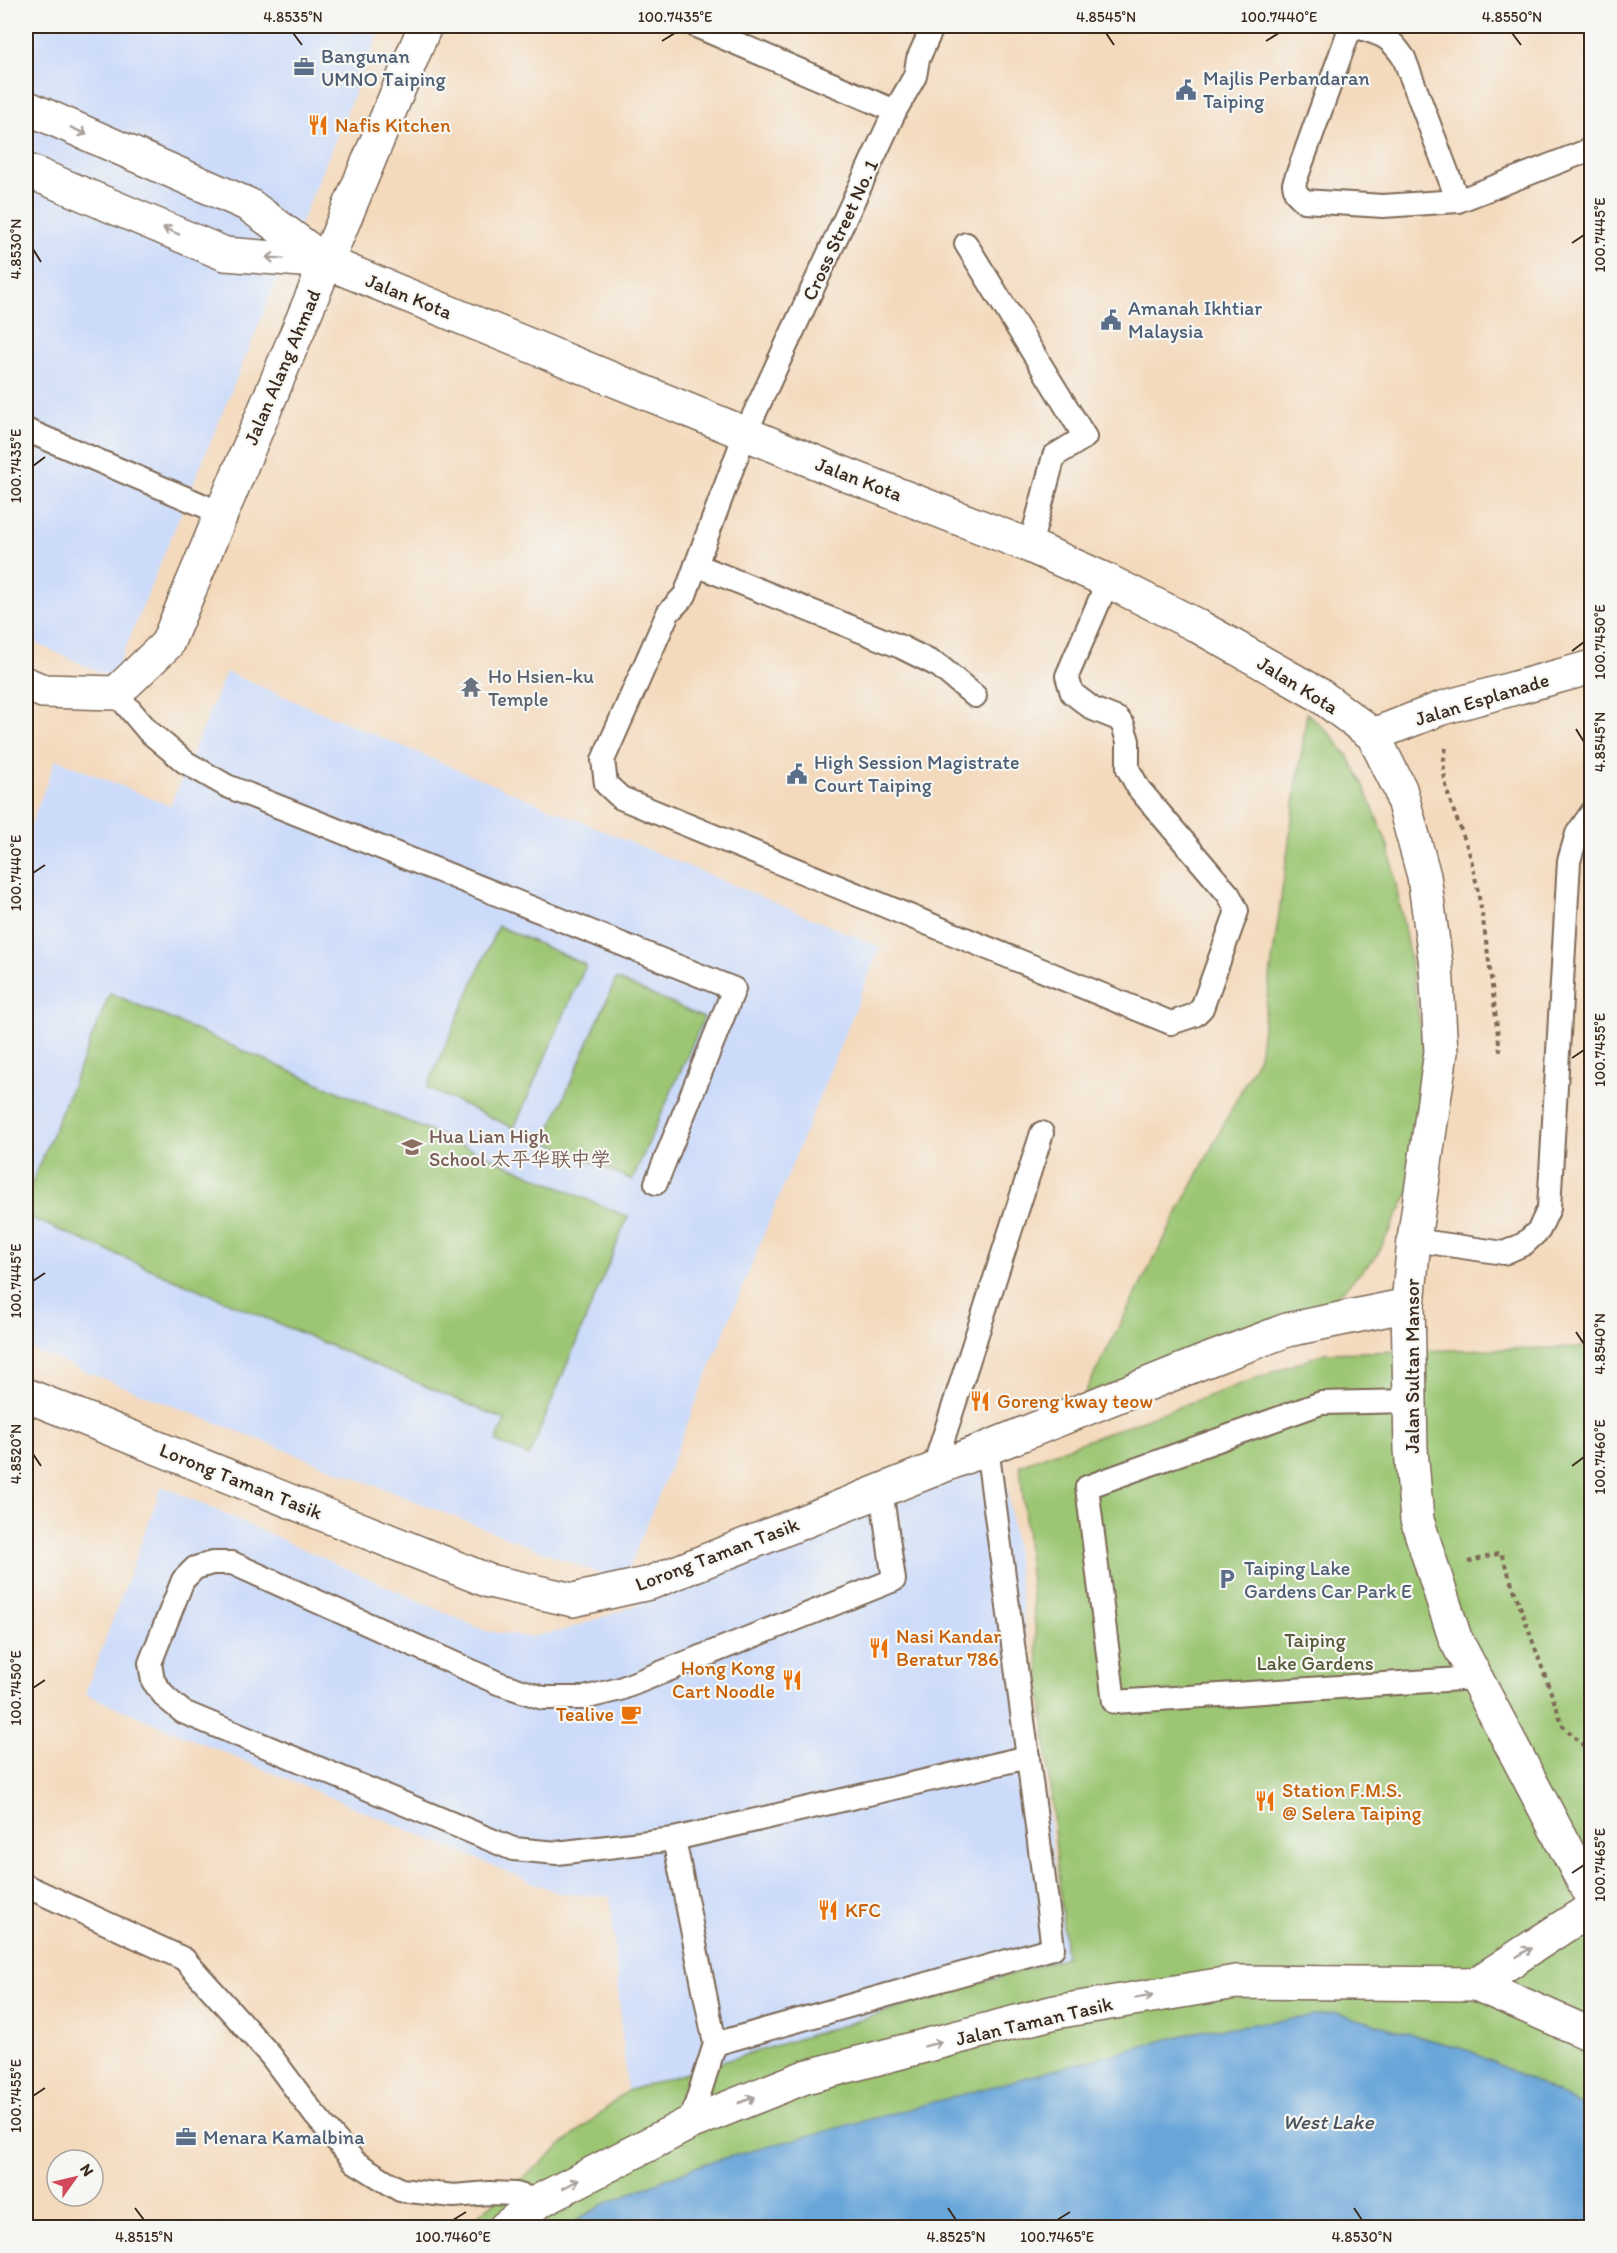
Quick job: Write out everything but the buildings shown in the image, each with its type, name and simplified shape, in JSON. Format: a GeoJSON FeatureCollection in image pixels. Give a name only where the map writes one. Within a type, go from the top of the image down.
{"type":"FeatureCollection","features":[{"type":"Feature","properties":{"kind":"street","name":"Jalan Alang Ahmad"},"geometry":{"type":"LineString","coordinates":[[116,693],[167,644],[326,262],[418,28]]}},
{"type":"Feature","properties":{"kind":"street","name":"Jalan Kota"},"geometry":{"type":"LineString","coordinates":[[26,107],[249,205],[326,262],[745,434],[1030,546],[1108,581],[1196,625],[1318,693],[1373,735]]}},
{"type":"Feature","properties":{"kind":"street","name":"Jalan Kota"},"geometry":{"type":"LineString","coordinates":[[26,170],[225,254],[326,262]]}},
{"type":"Feature","properties":{"kind":"street","name":"Jalan Esplanade"},"geometry":{"type":"LineString","coordinates":[[1373,735],[1442,708],[1592,667]]}},
{"type":"Feature","properties":{"kind":"street"},"geometry":{"type":"LineString","coordinates":[[26,684],[43,692],[116,693]]}},
{"type":"Feature","properties":{"kind":"street","name":"Jalan Sultan Mansor"},"geometry":{"type":"LineString","coordinates":[[1373,735],[1400,789],[1424,876],[1436,964],[1441,1052],[1414,1240],[1408,1305],[1411,1449],[1418,1520],[1432,1571],[1455,1638],[1592,1898]]}},
{"type":"Feature","properties":{"kind":"street","name":"Lorong Taman Tasik"},"geometry":{"type":"LineString","coordinates":[[26,1395],[489,1581],[573,1600],[650,1583],[987,1447],[1287,1330],[1408,1305]]}},
{"type":"Feature","properties":{"kind":"street"},"geometry":{"type":"LineString","coordinates":[[1476,1984],[1592,1908]]}},
{"type":"Feature","properties":{"kind":"street","name":"Jalan Taman Tasik"},"geometry":{"type":"LineString","coordinates":[[505,2228],[539,2201],[690,2122],[805,2078],[1055,2012],[1236,1982],[1476,1984],[1592,2035]]}},
{"type":"Feature","properties":{"kind":"lane"},"geometry":{"type":"LineString","coordinates":[[696,26],[895,111]]}},
{"type":"Feature","properties":{"kind":"lane","name":"Cross Street No. 1"},"geometry":{"type":"LineString","coordinates":[[933,26],[918,58],[915,76],[895,111],[745,434],[685,595],[668,613],[603,760],[606,784],[621,798],[1171,1023],[1195,1015],[1202,1008],[1237,911],[1229,895],[1139,789],[1128,769],[1128,741],[1123,725],[1118,719],[1093,709],[1072,693],[1067,676],[1108,581]]}},
{"type":"Feature","properties":{"kind":"lane"},"geometry":{"type":"LineString","coordinates":[[1458,201],[1404,58],[1393,41],[1357,27],[1348,34],[1294,184],[1296,193],[1304,201],[1383,206],[1458,201],[1592,149]]}},
{"type":"Feature","properties":{"kind":"lane"},"geometry":{"type":"LineString","coordinates":[[966,244],[1085,437],[1054,456],[1030,546]]}},
{"type":"Feature","properties":{"kind":"lane"},"geometry":{"type":"LineString","coordinates":[[26,430],[221,513]]}},
{"type":"Feature","properties":{"kind":"lane"},"geometry":{"type":"LineString","coordinates":[[696,565],[901,647],[939,666],[975,696]]}},
{"type":"Feature","properties":{"kind":"lane"},"geometry":{"type":"LineString","coordinates":[[116,693],[148,731],[185,762],[227,786],[734,989],[656,1183]]}},
{"type":"Feature","properties":{"kind":"lane"},"geometry":{"type":"LineString","coordinates":[[1414,1240],[1504,1253],[1524,1244],[1539,1230],[1549,1208],[1569,861],[1577,834],[1592,812]]}},
{"type":"Feature","properties":{"kind":"lane"},"geometry":{"type":"LineString","coordinates":[[933,1470],[1042,1133]]}},
{"type":"Feature","properties":{"kind":"lane"},"geometry":{"type":"LineString","coordinates":[[1410,1401],[1322,1403],[1087,1487],[1114,1702],[1475,1677]]}},
{"type":"Feature","properties":{"kind":"lane"},"geometry":{"type":"LineString","coordinates":[[716,2044],[1053,1948],[987,1447]]}},
{"type":"Feature","properties":{"kind":"lane"},"geometry":{"type":"LineString","coordinates":[[881,1490],[894,1580],[620,1689],[584,1698],[543,1698],[498,1683],[232,1563],[212,1563],[195,1568],[183,1580],[150,1663],[153,1681],[166,1698],[183,1712],[513,1849],[557,1853],[674,1839],[1028,1757]]}},
{"type":"Feature","properties":{"kind":"lane"},"geometry":{"type":"LineString","coordinates":[[674,1839],[716,2044],[690,2122]]}},
{"type":"Feature","properties":{"kind":"lane"},"geometry":{"type":"LineString","coordinates":[[26,1886],[184,1959],[271,2056],[314,2114],[355,2162],[400,2190],[454,2196],[489,2193],[516,2194],[539,2201]]}},
{"type":"Feature","properties":{"kind":"path"},"geometry":{"type":"LineString","coordinates":[[1454,741],[1446,749],[1443,775],[1472,862],[1485,937],[1500,1051]]}},
{"type":"Feature","properties":{"kind":"path"},"geometry":{"type":"LineString","coordinates":[[1432,1571],[1501,1553],[1563,1726],[1592,1754]]}},
{"type":"Feature","properties":{"kind":"shaded area"},"geometry":{"type":"Polygon","coordinates":[[[26,26],[382,26],[113,678],[26,639],[26,26]]]}},
{"type":"Feature","properties":{"kind":"shaded area","name":"Hua Lian High School 太平华联中学"},"geometry":{"type":"Polygon","coordinates":[[[226,672],[880,947],[623,1583],[26,1348],[26,837],[56,759],[170,806],[226,672]]]}},
{"type":"Feature","properties":{"kind":"shaded area"},"geometry":{"type":"Polygon","coordinates":[[[1004,1461],[1066,1958],[627,2091],[610,1897],[558,1893],[85,1694],[162,1486],[486,1631],[529,1637],[565,1630],[629,1608],[1004,1461]]]}},
{"type":"Feature","properties":{"kind":"green space"},"geometry":{"type":"Polygon","coordinates":[[[1307,713],[1331,735],[1349,758],[1363,784],[1389,848],[1411,965],[1426,1065],[1410,1190],[1376,1257],[1329,1304],[1081,1400],[1259,1056],[1307,713]]]}},
{"type":"Feature","properties":{"kind":"green space"},"geometry":{"type":"Polygon","coordinates":[[[498,926],[586,965],[514,1128],[427,1088],[498,926]]]}},
{"type":"Feature","properties":{"kind":"green space"},"geometry":{"type":"Polygon","coordinates":[[[616,979],[704,1018],[632,1180],[545,1141],[616,979]]]}},
{"type":"Feature","properties":{"kind":"green space"},"geometry":{"type":"Polygon","coordinates":[[[110,993],[628,1217],[529,1456],[496,1442],[505,1420],[26,1216],[26,1198],[110,993]]]}},
{"type":"Feature","properties":{"kind":"green space","name":"Taiping Lake Gardens"},"geometry":{"type":"Polygon","coordinates":[[[1591,1347],[1591,2227],[463,2228],[627,2091],[1066,1957],[1020,1465],[1325,1353],[1591,1347]]]}},
{"type":"Feature","properties":{"kind":"water","name":"West Lake"},"geometry":{"type":"Polygon","coordinates":[[[1336,2013],[1470,2051],[1591,2110],[1591,2227],[565,2227],[606,2203],[703,2164],[1195,2032],[1336,2013]]]}},
{"type":"Feature","properties":{"kind":"place","name":"Bangunan UMNO Taiping"},"geometry":{"type":"Point","coordinates":[304,67]}},
{"type":"Feature","properties":{"kind":"place","name":"Majlis Perbandaran Taiping"},"geometry":{"type":"Point","coordinates":[1186,90]}},
{"type":"Feature","properties":{"kind":"place","name":"Nafis Kitchen"},"geometry":{"type":"Point","coordinates":[318,125]}},
{"type":"Feature","properties":{"kind":"place","name":"Amanah Ikhtiar Malaysia"},"geometry":{"type":"Point","coordinates":[1111,320]}},
{"type":"Feature","properties":{"kind":"place","name":"Ho Hsien-ku Temple"},"geometry":{"type":"Point","coordinates":[471,687]}},
{"type":"Feature","properties":{"kind":"place","name":"High Session Magistrate Court Taiping"},"geometry":{"type":"Point","coordinates":[797,774]}},
{"type":"Feature","properties":{"kind":"place","name":"Hua Lian High School 太平华联中学"},"geometry":{"type":"Point","coordinates":[412,1147]}},
{"type":"Feature","properties":{"kind":"place","name":"Goreng kway teow"},"geometry":{"type":"Point","coordinates":[980,1401]}},
{"type":"Feature","properties":{"kind":"place","name":"Taiping Lake Gardens Car Park E"},"geometry":{"type":"Point","coordinates":[1227,1579]}},
{"type":"Feature","properties":{"kind":"place","name":"Nasi Kandar Beratur 786"},"geometry":{"type":"Point","coordinates":[879,1648]}},
{"type":"Feature","properties":{"kind":"place","name":"Hong Kong Cart Noodle"},"geometry":{"type":"Point","coordinates":[792,1680]}},
{"type":"Feature","properties":{"kind":"place","name":"Tealive"},"geometry":{"type":"Point","coordinates":[631,1714]}},
{"type":"Feature","properties":{"kind":"place","name":"Station F.M.S. @ Selera Taiping"},"geometry":{"type":"Point","coordinates":[1265,1801]}},
{"type":"Feature","properties":{"kind":"place","name":"KFC"},"geometry":{"type":"Point","coordinates":[828,1910]}},
{"type":"Feature","properties":{"kind":"place","name":"Menara Kamalbina"},"geometry":{"type":"Point","coordinates":[186,2137]}}]}
